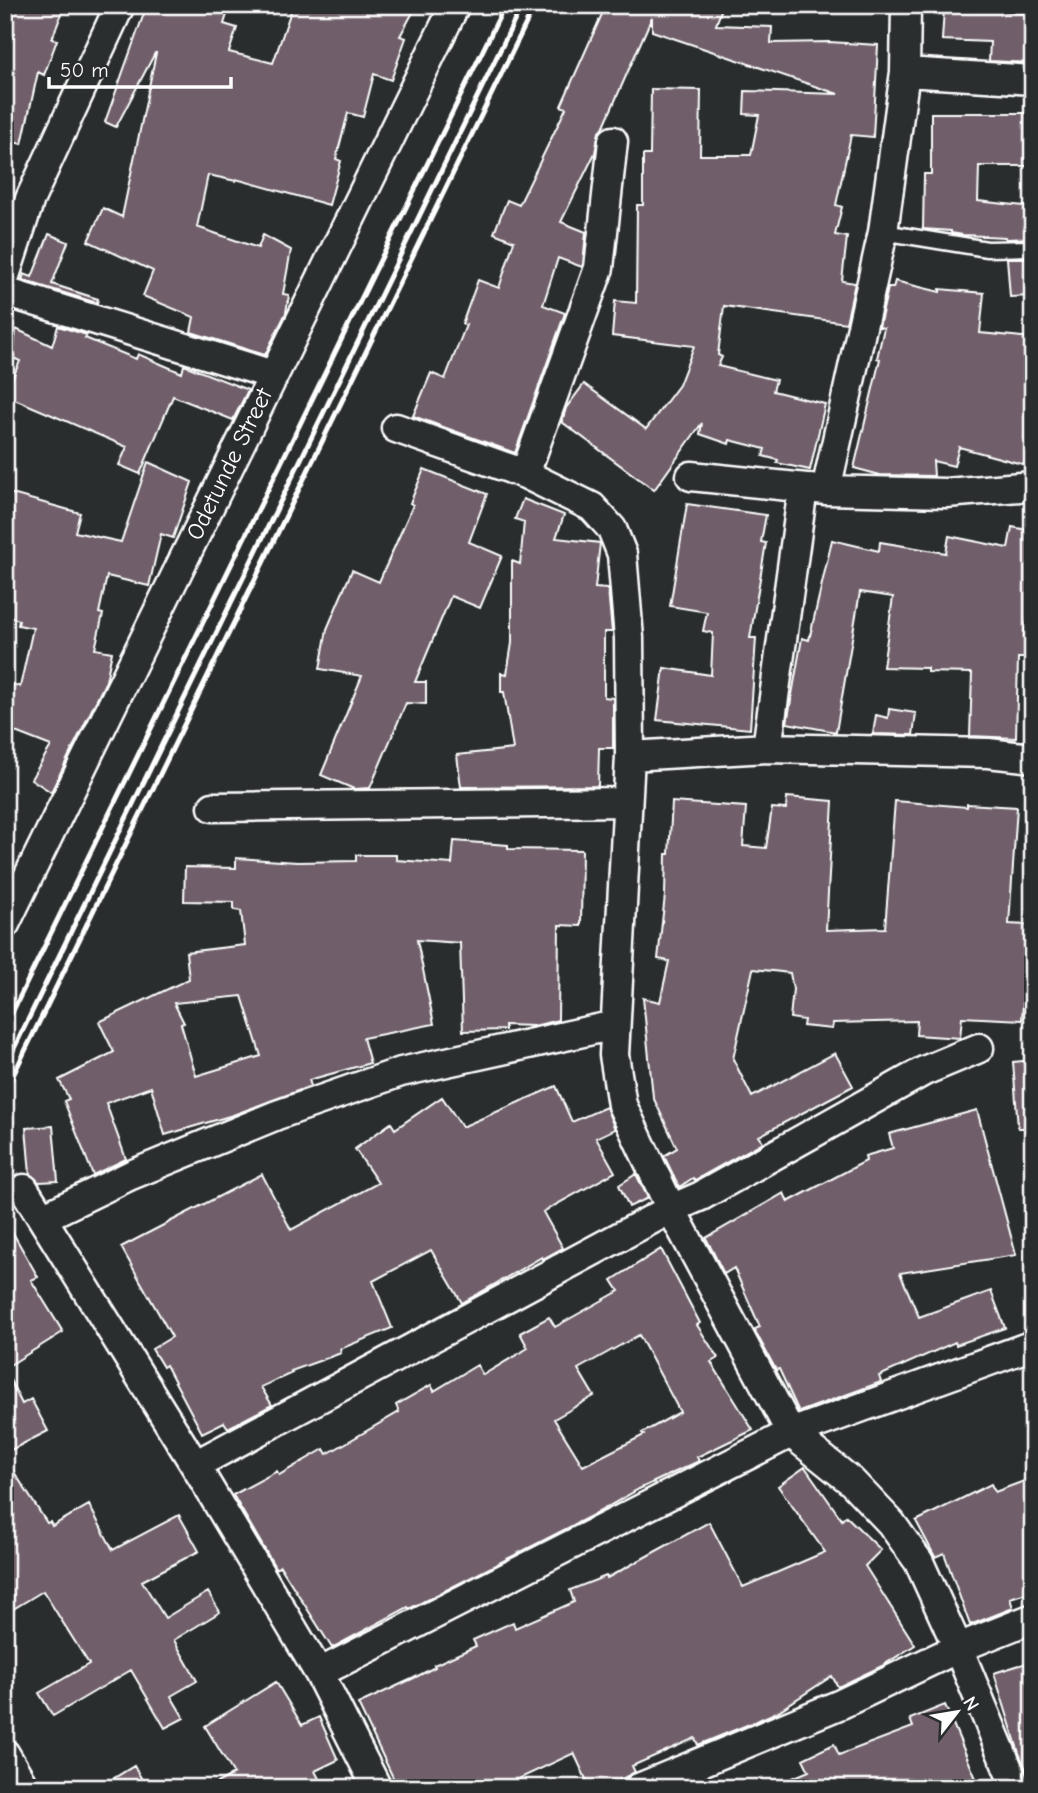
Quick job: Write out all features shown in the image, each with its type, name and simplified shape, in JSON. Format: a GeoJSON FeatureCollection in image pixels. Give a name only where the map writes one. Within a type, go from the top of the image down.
{"type":"FeatureCollection","features":[{"type":"Feature","properties":{"kind":"street"},"geometry":{"type":"LineString","coordinates":[[5,276],[30,199],[120,5]]}},
{"type":"Feature","properties":{"kind":"street","name":"Odetunde Street"},"geometry":{"type":"LineString","coordinates":[[5,924],[455,5]]}},
{"type":"Feature","properties":{"kind":"street"},"geometry":{"type":"LineString","coordinates":[[767,748],[814,489],[883,232],[905,72],[906,5]]}},
{"type":"Feature","properties":{"kind":"street"},"geometry":{"type":"LineString","coordinates":[[905,72],[1033,80]]}},
{"type":"Feature","properties":{"kind":"street"},"geometry":{"type":"LineString","coordinates":[[524,474],[561,379],[599,268],[613,141]]}},
{"type":"Feature","properties":{"kind":"street"},"geometry":{"type":"LineString","coordinates":[[5,292],[273,375]]}},
{"type":"Feature","properties":{"kind":"street"},"geometry":{"type":"LineString","coordinates":[[396,428],[524,474],[592,507],[612,529],[622,554],[629,638],[630,756],[614,1055],[622,1105],[671,1209],[791,1433],[852,1482],[891,1523],[919,1562],[1016,1788]]}},
{"type":"Feature","properties":{"kind":"street"},"geometry":{"type":"LineString","coordinates":[[691,476],[814,489],[946,493],[1033,486]]}},
{"type":"Feature","properties":{"kind":"street"},"geometry":{"type":"LineString","coordinates":[[630,756],[767,748],[988,753],[1033,758]]}},
{"type":"Feature","properties":{"kind":"street"},"geometry":{"type":"LineString","coordinates":[[213,807],[627,802]]}},
{"type":"Feature","properties":{"kind":"street"},"geometry":{"type":"LineString","coordinates":[[43,1218],[143,1170],[277,1115],[401,1072],[615,1026]]}},
{"type":"Feature","properties":{"kind":"street"},"geometry":{"type":"LineString","coordinates":[[195,1465],[671,1209],[701,1196],[924,1071],[979,1048]]}},
{"type":"Feature","properties":{"kind":"street"},"geometry":{"type":"LineString","coordinates":[[23,1189],[195,1465],[319,1673],[377,1788]]}},
{"type":"Feature","properties":{"kind":"street"},"geometry":{"type":"LineString","coordinates":[[319,1673],[791,1433],[1033,1345]]}},
{"type":"Feature","properties":{"kind":"street"},"geometry":{"type":"LineString","coordinates":[[639,1788],[841,1704],[958,1648],[1033,1618]]}},
{"type":"Feature","properties":{"kind":"street"},"geometry":{"type":"LineString","coordinates":[[5,1754],[25,1788]]}},
{"type":"Feature","properties":{"kind":"lane"},"geometry":{"type":"LineString","coordinates":[[883,232],[987,249],[1033,248]]}},
{"type":"Feature","properties":{"kind":"building"},"geometry":{"type":"Polygon","coordinates":[[[5,5],[65,5],[52,39],[57,40],[44,75],[38,72],[22,144],[5,140],[5,5]]]}},
{"type":"Feature","properties":{"kind":"building"},"geometry":{"type":"Polygon","coordinates":[[[147,5],[230,5],[224,24],[237,28],[229,52],[273,63],[293,5],[417,5],[400,36],[406,38],[391,80],[374,74],[363,117],[348,113],[336,159],[341,161],[329,205],[236,179],[208,175],[197,227],[258,248],[263,235],[291,250],[283,294],[289,295],[286,313],[265,355],[191,332],[194,317],[143,296],[153,271],[88,241],[103,208],[122,217],[156,53],[116,127],[105,122],[147,5]]]}},
{"type":"Feature","properties":{"kind":"building"},"geometry":{"type":"Polygon","coordinates":[[[606,5],[723,5],[716,25],[772,27],[771,43],[878,45],[873,137],[851,135],[836,205],[842,207],[835,235],[847,237],[842,281],[855,283],[846,323],[724,306],[718,355],[722,357],[718,366],[776,380],[773,391],[825,404],[810,470],[777,463],[778,460],[763,456],[765,449],[730,440],[729,444],[700,434],[702,423],[654,490],[562,422],[566,408],[584,384],[646,429],[679,385],[694,346],[612,336],[615,301],[636,303],[637,205],[643,205],[643,155],[650,155],[651,89],[701,90],[700,155],[751,155],[759,115],[744,114],[745,91],[838,94],[652,31],[652,17],[599,132],[595,153],[561,222],[586,232],[583,264],[582,267],[558,258],[543,305],[565,313],[515,453],[413,416],[431,373],[445,379],[466,325],[462,324],[478,280],[499,288],[514,241],[494,233],[507,200],[519,205],[566,108],[561,106],[606,5]]]}},
{"type":"Feature","properties":{"kind":"building"},"geometry":{"type":"Polygon","coordinates":[[[944,9],[1033,14],[1033,63],[989,61],[990,42],[942,40],[944,9]]]}},
{"type":"Feature","properties":{"kind":"building"},"geometry":{"type":"Polygon","coordinates":[[[931,113],[1030,113],[1033,166],[979,166],[978,201],[1033,207],[1033,238],[1006,239],[923,229],[924,174],[931,174],[931,113]]]}},
{"type":"Feature","properties":{"kind":"building"},"geometry":{"type":"Polygon","coordinates":[[[49,234],[68,242],[52,284],[98,299],[97,303],[22,280],[24,274],[32,277],[49,234]]]}},
{"type":"Feature","properties":{"kind":"building"},"geometry":{"type":"Polygon","coordinates":[[[1007,258],[1033,258],[1033,296],[1010,297],[1007,258]]]}},
{"type":"Feature","properties":{"kind":"building"},"geometry":{"type":"Polygon","coordinates":[[[895,281],[940,292],[940,289],[984,293],[980,333],[1033,338],[1033,467],[959,447],[954,466],[933,461],[934,476],[880,475],[854,468],[880,359],[877,358],[884,328],[879,327],[888,288],[893,288],[895,281]]]}},
{"type":"Feature","properties":{"kind":"building"},"geometry":{"type":"Polygon","coordinates":[[[58,326],[87,335],[85,338],[136,359],[138,354],[182,373],[184,365],[248,390],[233,420],[173,396],[140,474],[119,465],[127,447],[5,395],[20,361],[13,358],[16,329],[52,346],[58,326]]]}},
{"type":"Feature","properties":{"kind":"building"},"geometry":{"type":"Polygon","coordinates":[[[148,462],[192,482],[173,538],[161,534],[149,586],[107,576],[99,613],[103,614],[95,649],[112,652],[106,681],[51,792],[31,779],[51,746],[5,728],[5,681],[20,687],[33,628],[18,625],[19,620],[5,616],[5,492],[80,513],[75,532],[121,542],[148,462]]]}},
{"type":"Feature","properties":{"kind":"building"},"geometry":{"type":"Polygon","coordinates":[[[424,469],[487,494],[469,542],[502,556],[480,608],[451,596],[415,682],[426,682],[426,704],[406,703],[370,788],[354,789],[321,775],[362,676],[320,669],[327,629],[352,570],[379,582],[413,505],[410,503],[424,469]]]}},
{"type":"Feature","properties":{"kind":"building"},"geometry":{"type":"Polygon","coordinates":[[[523,499],[564,515],[556,538],[600,543],[595,588],[608,589],[612,632],[604,632],[604,697],[613,698],[613,748],[599,748],[598,786],[461,787],[457,755],[513,749],[504,692],[501,692],[501,673],[507,674],[512,643],[512,561],[520,564],[524,522],[515,519],[523,499]]]}},
{"type":"Feature","properties":{"kind":"building"},"geometry":{"type":"Polygon","coordinates":[[[687,504],[766,515],[761,542],[766,543],[750,638],[756,638],[750,729],[657,720],[664,668],[711,675],[713,633],[703,631],[707,612],[670,606],[687,504]]]}},
{"type":"Feature","properties":{"kind":"building"},"geometry":{"type":"Polygon","coordinates":[[[1012,527],[1033,531],[1033,594],[1024,636],[1031,636],[1030,658],[1018,658],[1016,738],[970,736],[972,673],[883,667],[893,597],[860,592],[836,732],[787,723],[802,638],[809,640],[832,540],[879,551],[880,542],[946,553],[949,536],[1008,548],[1012,527]]]}},
{"type":"Feature","properties":{"kind":"building"},"geometry":{"type":"Polygon","coordinates":[[[889,709],[916,713],[913,735],[873,734],[876,715],[888,718],[889,709]]]}},
{"type":"Feature","properties":{"kind":"building"},"geometry":{"type":"Polygon","coordinates":[[[787,797],[833,801],[826,930],[885,928],[895,801],[967,807],[967,804],[1017,807],[1009,924],[1028,925],[1022,1020],[962,1017],[960,1038],[916,1035],[917,1021],[833,1023],[832,1029],[803,1026],[804,1020],[790,1018],[793,989],[790,973],[753,969],[733,1059],[752,1097],[835,1053],[853,1086],[759,1136],[763,1142],[679,1187],[664,1156],[677,1148],[653,1097],[643,998],[660,1002],[669,961],[658,959],[672,802],[746,807],[743,846],[766,848],[772,808],[786,809],[787,797]]]}},
{"type":"Feature","properties":{"kind":"building"},"geometry":{"type":"Polygon","coordinates":[[[454,841],[508,845],[508,849],[582,850],[581,926],[559,925],[558,1020],[534,1026],[505,1025],[505,1030],[463,1031],[460,943],[417,940],[434,1024],[363,1038],[370,1063],[309,1080],[311,1086],[233,1115],[165,1135],[151,1087],[106,1103],[126,1159],[93,1175],[64,1101],[69,1099],[59,1080],[114,1052],[99,1022],[189,979],[186,952],[245,945],[241,911],[234,910],[234,902],[184,901],[185,867],[236,868],[236,858],[297,862],[356,861],[356,855],[396,855],[396,860],[452,864],[454,841]],[[242,996],[174,1003],[184,1023],[181,1024],[196,1076],[261,1056],[242,996]]]}},
{"type":"Feature","properties":{"kind":"building"},"geometry":{"type":"Polygon","coordinates":[[[1033,1060],[1033,1128],[1018,1128],[1013,1062],[1033,1060]]]}},
{"type":"Feature","properties":{"kind":"building"},"geometry":{"type":"Polygon","coordinates":[[[556,1086],[572,1122],[606,1107],[615,1129],[596,1138],[615,1172],[543,1212],[563,1248],[543,1259],[542,1257],[462,1303],[431,1250],[373,1281],[392,1328],[340,1349],[341,1353],[291,1371],[292,1373],[261,1387],[272,1405],[228,1428],[224,1422],[202,1433],[166,1365],[163,1367],[152,1349],[172,1337],[121,1247],[262,1174],[291,1230],[378,1183],[355,1149],[391,1123],[395,1129],[442,1097],[462,1127],[556,1086]]]}},
{"type":"Feature","properties":{"kind":"building"},"geometry":{"type":"Polygon","coordinates":[[[977,1110],[1016,1255],[900,1273],[919,1317],[991,1291],[1005,1328],[956,1345],[955,1342],[879,1376],[881,1382],[799,1412],[779,1369],[776,1370],[756,1333],[755,1329],[760,1327],[734,1268],[724,1274],[706,1238],[784,1193],[788,1202],[866,1161],[865,1156],[893,1148],[889,1134],[977,1110]]]}},
{"type":"Feature","properties":{"kind":"building"},"geometry":{"type":"Polygon","coordinates":[[[53,1126],[58,1181],[39,1182],[30,1174],[26,1128],[53,1126]]]}},
{"type":"Feature","properties":{"kind":"building"},"geometry":{"type":"Polygon","coordinates":[[[636,1174],[648,1198],[629,1207],[619,1185],[636,1174]]]}},
{"type":"Feature","properties":{"kind":"building"},"geometry":{"type":"Polygon","coordinates":[[[5,1219],[38,1277],[31,1280],[63,1332],[5,1368],[5,1219]]]}},
{"type":"Feature","properties":{"kind":"building"},"geometry":{"type":"Polygon","coordinates":[[[661,1249],[700,1323],[697,1325],[718,1358],[711,1362],[753,1430],[697,1457],[699,1461],[639,1489],[332,1648],[280,1566],[276,1569],[233,1495],[277,1471],[279,1475],[324,1449],[327,1454],[399,1412],[396,1405],[431,1385],[434,1391],[477,1365],[483,1375],[528,1348],[520,1333],[549,1317],[555,1327],[619,1291],[612,1280],[661,1249]],[[639,1335],[578,1369],[594,1396],[554,1419],[583,1466],[644,1435],[642,1433],[680,1412],[639,1335]]]}},
{"type":"Feature","properties":{"kind":"building"},"geometry":{"type":"Polygon","coordinates":[[[5,1370],[22,1404],[31,1399],[48,1431],[5,1453],[5,1370]]]}},
{"type":"Feature","properties":{"kind":"building"},"geometry":{"type":"Polygon","coordinates":[[[5,1458],[47,1523],[50,1522],[52,1526],[89,1505],[113,1550],[179,1515],[199,1551],[142,1581],[165,1618],[208,1592],[220,1612],[174,1640],[197,1681],[171,1696],[184,1718],[165,1728],[131,1670],[53,1716],[39,1693],[89,1664],[43,1591],[5,1614],[5,1458]]]}},
{"type":"Feature","properties":{"kind":"building"},"geometry":{"type":"Polygon","coordinates":[[[805,1467],[842,1520],[846,1516],[881,1550],[865,1566],[915,1645],[882,1666],[838,1687],[832,1676],[777,1712],[698,1745],[695,1738],[632,1766],[635,1772],[605,1788],[590,1788],[574,1753],[499,1788],[398,1788],[358,1704],[476,1646],[473,1640],[513,1622],[515,1628],[574,1602],[570,1590],[606,1576],[607,1578],[709,1522],[743,1587],[825,1552],[778,1486],[805,1467]]]}},
{"type":"Feature","properties":{"kind":"building"},"geometry":{"type":"Polygon","coordinates":[[[1024,1481],[1033,1502],[1033,1591],[1010,1598],[1013,1608],[970,1625],[944,1553],[935,1557],[916,1521],[991,1484],[995,1492],[1024,1481]]]}},
{"type":"Feature","properties":{"kind":"building"},"geometry":{"type":"Polygon","coordinates":[[[1033,1661],[1031,1781],[1019,1753],[994,1673],[1033,1661]]]}},
{"type":"Feature","properties":{"kind":"building"},"geometry":{"type":"Polygon","coordinates":[[[276,1682],[302,1725],[319,1717],[338,1760],[315,1771],[324,1788],[207,1788],[234,1774],[205,1726],[276,1682]]]}},
{"type":"Feature","properties":{"kind":"building"},"geometry":{"type":"Polygon","coordinates":[[[945,1705],[980,1788],[769,1788],[809,1771],[803,1759],[834,1744],[839,1755],[913,1727],[910,1719],[945,1705]]]}},
{"type":"Feature","properties":{"kind":"building"},"geometry":{"type":"Polygon","coordinates":[[[134,1766],[147,1788],[98,1788],[134,1766]]]}},
{"type":"Feature","properties":{"kind":"railway"},"geometry":{"type":"LineString","coordinates":[[5,1027],[505,5]]}},
{"type":"Feature","properties":{"kind":"railway"},"geometry":{"type":"LineString","coordinates":[[5,1067],[522,5]]}},
{"type":"Feature","properties":{"kind":"railway"},"geometry":{"type":"LineString","coordinates":[[5,1092],[535,5]]}}]}
